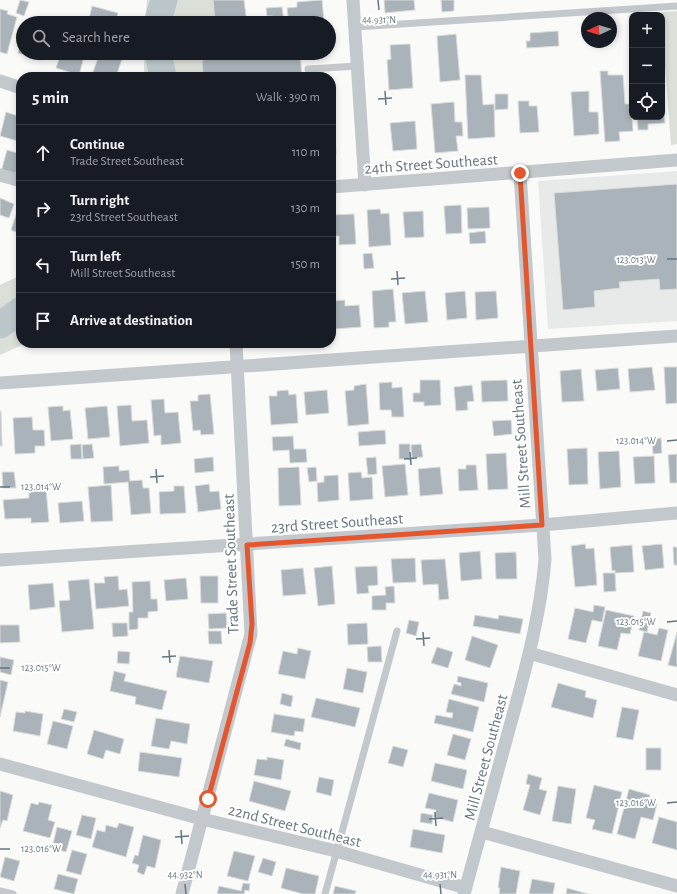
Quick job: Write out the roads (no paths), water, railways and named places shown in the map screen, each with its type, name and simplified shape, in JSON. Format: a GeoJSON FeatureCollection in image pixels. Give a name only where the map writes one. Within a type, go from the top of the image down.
{"type":"FeatureCollection","features":[{"type":"Feature","properties":{"kind":"street"},"geometry":{"type":"LineString","coordinates":[[353,0],[365,185]]}},
{"type":"Feature","properties":{"kind":"street"},"geometry":{"type":"LineString","coordinates":[[0,81],[16,86]]}},
{"type":"Feature","properties":{"kind":"street","name":"24th Street Southeast"},"geometry":{"type":"LineString","coordinates":[[336,187],[677,160]]}},
{"type":"Feature","properties":{"kind":"street","name":"Mill Street Southeast"},"geometry":{"type":"LineString","coordinates":[[465,891],[529,653],[542,593],[545,559],[520,173]]}},
{"type":"Feature","properties":{"kind":"street"},"geometry":{"type":"LineString","coordinates":[[0,174],[16,179]]}},
{"type":"Feature","properties":{"kind":"street"},"geometry":{"type":"LineString","coordinates":[[0,383],[238,365],[677,336]]}},
{"type":"Feature","properties":{"kind":"street","name":"Trade Street Southeast"},"geometry":{"type":"LineString","coordinates":[[182,894],[250,643],[252,624],[236,348]]}},
{"type":"Feature","properties":{"kind":"street","name":"23rd Street Southeast"},"geometry":{"type":"LineString","coordinates":[[0,560],[542,525],[677,513]]}},
{"type":"Feature","properties":{"kind":"street"},"geometry":{"type":"LineString","coordinates":[[529,653],[677,695]]}},
{"type":"Feature","properties":{"kind":"street","name":"22nd Street Southeast"},"geometry":{"type":"LineString","coordinates":[[0,764],[202,819],[336,851],[465,891]]}},
{"type":"Feature","properties":{"kind":"street"},"geometry":{"type":"LineString","coordinates":[[482,832],[677,886]]}},
{"type":"Feature","properties":{"kind":"lane"},"geometry":{"type":"LineString","coordinates":[[355,27],[677,6]]}},
{"type":"Feature","properties":{"kind":"lane"},"geometry":{"type":"LineString","coordinates":[[308,69],[358,66]]}},
{"type":"Feature","properties":{"kind":"lane"},"geometry":{"type":"LineString","coordinates":[[325,894],[397,632]]}},
{"type":"Feature","properties":{"kind":"lane"},"geometry":{"type":"LineString","coordinates":[[0,890],[13,894]]}},
{"type":"Feature","properties":{"kind":"waterway"},"geometry":{"type":"LineString","coordinates":[[159,16],[164,0]]}},
{"type":"Feature","properties":{"kind":"waterway"},"geometry":{"type":"LineString","coordinates":[[159,60],[162,72]]}},
{"type":"Feature","properties":{"kind":"waterway"},"geometry":{"type":"LineString","coordinates":[[0,325],[16,314]]}}]}
